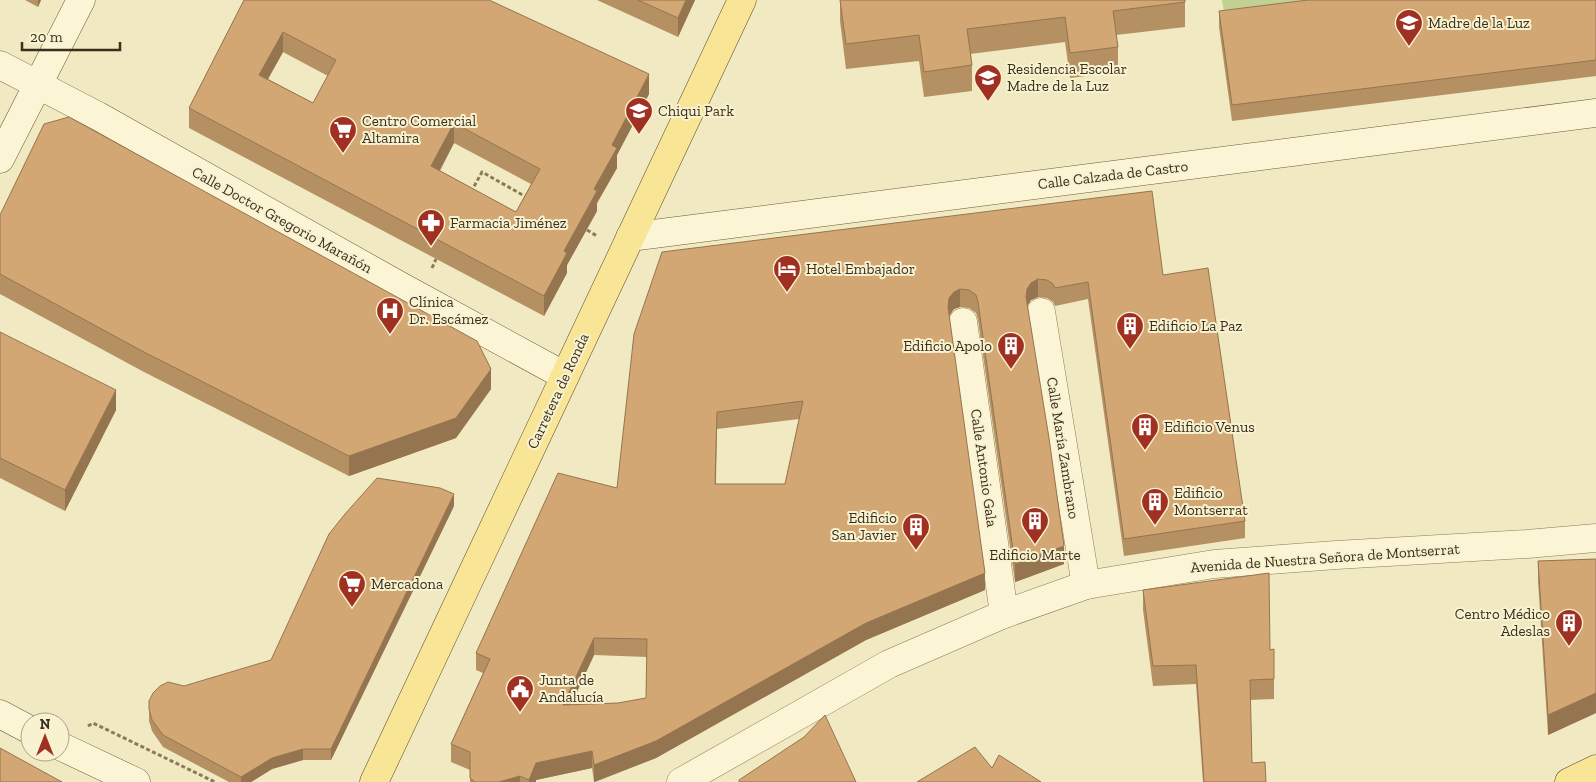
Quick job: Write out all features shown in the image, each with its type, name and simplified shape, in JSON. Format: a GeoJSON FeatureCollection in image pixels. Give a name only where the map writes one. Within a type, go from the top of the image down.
{"type":"FeatureCollection","features":[{"type":"Feature","properties":{"kind":"main road","name":"Carretera de Ronda"},"geometry":{"type":"LineString","coordinates":[[374,782],[742,0]]}},
{"type":"Feature","properties":{"kind":"main road"},"geometry":{"type":"LineString","coordinates":[[1569,782],[1596,769]]}},
{"type":"Feature","properties":{"kind":"street"},"geometry":{"type":"LineString","coordinates":[[0,159],[81,0]]}},
{"type":"Feature","properties":{"kind":"street","name":"Calle Doctor Gregorio Marañón"},"geometry":{"type":"LineString","coordinates":[[0,65],[565,376]]}},
{"type":"Feature","properties":{"kind":"street","name":"Calle Calzada de Castro"},"geometry":{"type":"LineString","coordinates":[[630,237],[1596,113]]}},
{"type":"Feature","properties":{"kind":"street","name":"Calle María Zambrano"},"geometry":{"type":"LineString","coordinates":[[1041,312],[1086,585]]}},
{"type":"Feature","properties":{"kind":"street","name":"Calle Antonio Gala"},"geometry":{"type":"LineString","coordinates":[[963,322],[1004,614]]}},
{"type":"Feature","properties":{"kind":"street","name":"Avenida de Nuestra Señora de Montserrat"},"geometry":{"type":"LineString","coordinates":[[689,780],[889,664],[1004,614],[1086,585],[1214,564],[1596,538]]}},
{"type":"Feature","properties":{"kind":"street"},"geometry":{"type":"LineString","coordinates":[[0,714],[20,725]]}},
{"type":"Feature","properties":{"kind":"street"},"geometry":{"type":"LineString","coordinates":[[70,751],[136,782]]}},
{"type":"Feature","properties":{"kind":"path"},"geometry":{"type":"LineString","coordinates":[[469,196],[482,172],[533,201]]}},
{"type":"Feature","properties":{"kind":"path"},"geometry":{"type":"LineString","coordinates":[[202,775],[215,782]]}},
{"type":"Feature","properties":{"kind":"green space"},"geometry":{"type":"Polygon","coordinates":[[[1222,0],[1321,0],[1225,18],[1222,0]]]}},
{"type":"Feature","properties":{"kind":"building","name":"Centro Comercial Altamira"},"geometry":{"type":"Polygon","coordinates":[[[244,0],[489,0],[649,74],[612,145],[617,148],[594,189],[597,191],[564,251],[567,253],[544,296],[189,108],[244,0]],[[283,32],[259,75],[313,103],[336,60],[283,32]],[[454,123],[431,166],[516,212],[540,169],[454,123]]]}},
{"type":"Feature","properties":{"kind":"building"},"geometry":{"type":"Polygon","coordinates":[[[638,0],[686,0],[678,18],[638,0]]]}},
{"type":"Feature","properties":{"kind":"building"},"geometry":{"type":"Polygon","coordinates":[[[840,0],[1185,0],[1185,2],[1113,11],[1118,47],[1070,53],[1065,17],[967,29],[972,65],[924,72],[919,35],[846,44],[840,0]]]}},
{"type":"Feature","properties":{"kind":"building","name":"Madre de la Luz"},"geometry":{"type":"Polygon","coordinates":[[[1308,0],[1596,0],[1596,60],[1232,105],[1219,11],[1308,0]]]}},
{"type":"Feature","properties":{"kind":"building"},"geometry":{"type":"Polygon","coordinates":[[[69,117],[477,341],[491,369],[456,418],[349,456],[144,352],[0,274],[0,215],[44,124],[69,117]]]}},
{"type":"Feature","properties":{"kind":"building"},"geometry":{"type":"Polygon","coordinates":[[[1152,191],[1163,275],[1208,268],[1245,521],[1124,539],[1088,282],[1055,288],[1047,280],[1038,279],[1031,283],[1027,289],[1026,297],[1064,546],[1015,564],[978,302],[976,295],[969,290],[960,289],[949,298],[948,307],[985,573],[866,623],[656,741],[594,765],[592,751],[536,763],[529,780],[520,776],[499,782],[475,782],[470,778],[470,752],[451,744],[490,659],[476,653],[558,473],[617,488],[634,334],[662,252],[1152,191]],[[803,401],[717,412],[715,484],[785,484],[803,401]],[[594,638],[563,705],[618,703],[646,698],[647,639],[594,638]]]}},
{"type":"Feature","properties":{"kind":"building"},"geometry":{"type":"Polygon","coordinates":[[[0,332],[116,390],[65,490],[0,458],[0,332]]]}},
{"type":"Feature","properties":{"kind":"building","name":"Mercadona"},"geometry":{"type":"Polygon","coordinates":[[[377,478],[440,488],[454,494],[331,749],[303,749],[272,758],[241,777],[163,735],[152,720],[149,709],[149,701],[153,693],[160,686],[168,682],[184,686],[271,660],[329,534],[377,478]]]}},
{"type":"Feature","properties":{"kind":"building","name":"Centro Médico Adeslas"},"geometry":{"type":"Polygon","coordinates":[[[1596,559],[1596,693],[1548,715],[1538,561],[1596,559]]]}},
{"type":"Feature","properties":{"kind":"building"},"geometry":{"type":"Polygon","coordinates":[[[1269,573],[1270,650],[1274,649],[1274,679],[1250,680],[1252,763],[1265,762],[1266,782],[1204,782],[1196,665],[1153,666],[1143,590],[1269,573]]]}},
{"type":"Feature","properties":{"kind":"building"},"geometry":{"type":"Polygon","coordinates":[[[825,715],[856,782],[739,782],[739,780],[804,737],[825,715]]]}},
{"type":"Feature","properties":{"kind":"building"},"geometry":{"type":"Polygon","coordinates":[[[975,747],[992,768],[999,755],[1041,782],[917,782],[975,747]]]}},
{"type":"Feature","properties":{"kind":"building"},"geometry":{"type":"Polygon","coordinates":[[[0,748],[20,759],[20,762],[26,762],[62,782],[0,782],[0,748]]]}},
{"type":"Feature","properties":{"kind":"place","name":"Madre de la Luz"},"geometry":{"type":"Point","coordinates":[1409,47]}},
{"type":"Feature","properties":{"kind":"place","name":"Residencia Escolar Madre de la Luz"},"geometry":{"type":"Point","coordinates":[988,102]}},
{"type":"Feature","properties":{"kind":"place","name":"Chiqui Park"},"geometry":{"type":"Point","coordinates":[639,135]}},
{"type":"Feature","properties":{"kind":"place","name":"Centro Comercial Altamira"},"geometry":{"type":"Point","coordinates":[343,154]}},
{"type":"Feature","properties":{"kind":"place","name":"Farmacia Jiménez"},"geometry":{"type":"Point","coordinates":[431,247]}},
{"type":"Feature","properties":{"kind":"place","name":"Hotel Embajador"},"geometry":{"type":"Point","coordinates":[787,293]}},
{"type":"Feature","properties":{"kind":"place","name":"Clínica Dr. Escámez"},"geometry":{"type":"Point","coordinates":[390,335]}},
{"type":"Feature","properties":{"kind":"place","name":"Edificio La Paz"},"geometry":{"type":"Point","coordinates":[1130,350]}},
{"type":"Feature","properties":{"kind":"place","name":"Edificio Apolo"},"geometry":{"type":"Point","coordinates":[1011,370]}},
{"type":"Feature","properties":{"kind":"place","name":"Edificio Venus"},"geometry":{"type":"Point","coordinates":[1145,451]}},
{"type":"Feature","properties":{"kind":"place","name":"Edificio Montserrat"},"geometry":{"type":"Point","coordinates":[1155,526]}},
{"type":"Feature","properties":{"kind":"place","name":"Edificio Marte"},"geometry":{"type":"Point","coordinates":[1035,545]}},
{"type":"Feature","properties":{"kind":"place","name":"Edificio San Javier"},"geometry":{"type":"Point","coordinates":[916,551]}},
{"type":"Feature","properties":{"kind":"place","name":"Mercadona"},"geometry":{"type":"Point","coordinates":[352,608]}},
{"type":"Feature","properties":{"kind":"place","name":"Centro Médico Adeslas"},"geometry":{"type":"Point","coordinates":[1569,647]}},
{"type":"Feature","properties":{"kind":"place","name":"Junta de Andalucía"},"geometry":{"type":"Point","coordinates":[520,713]}}]}
